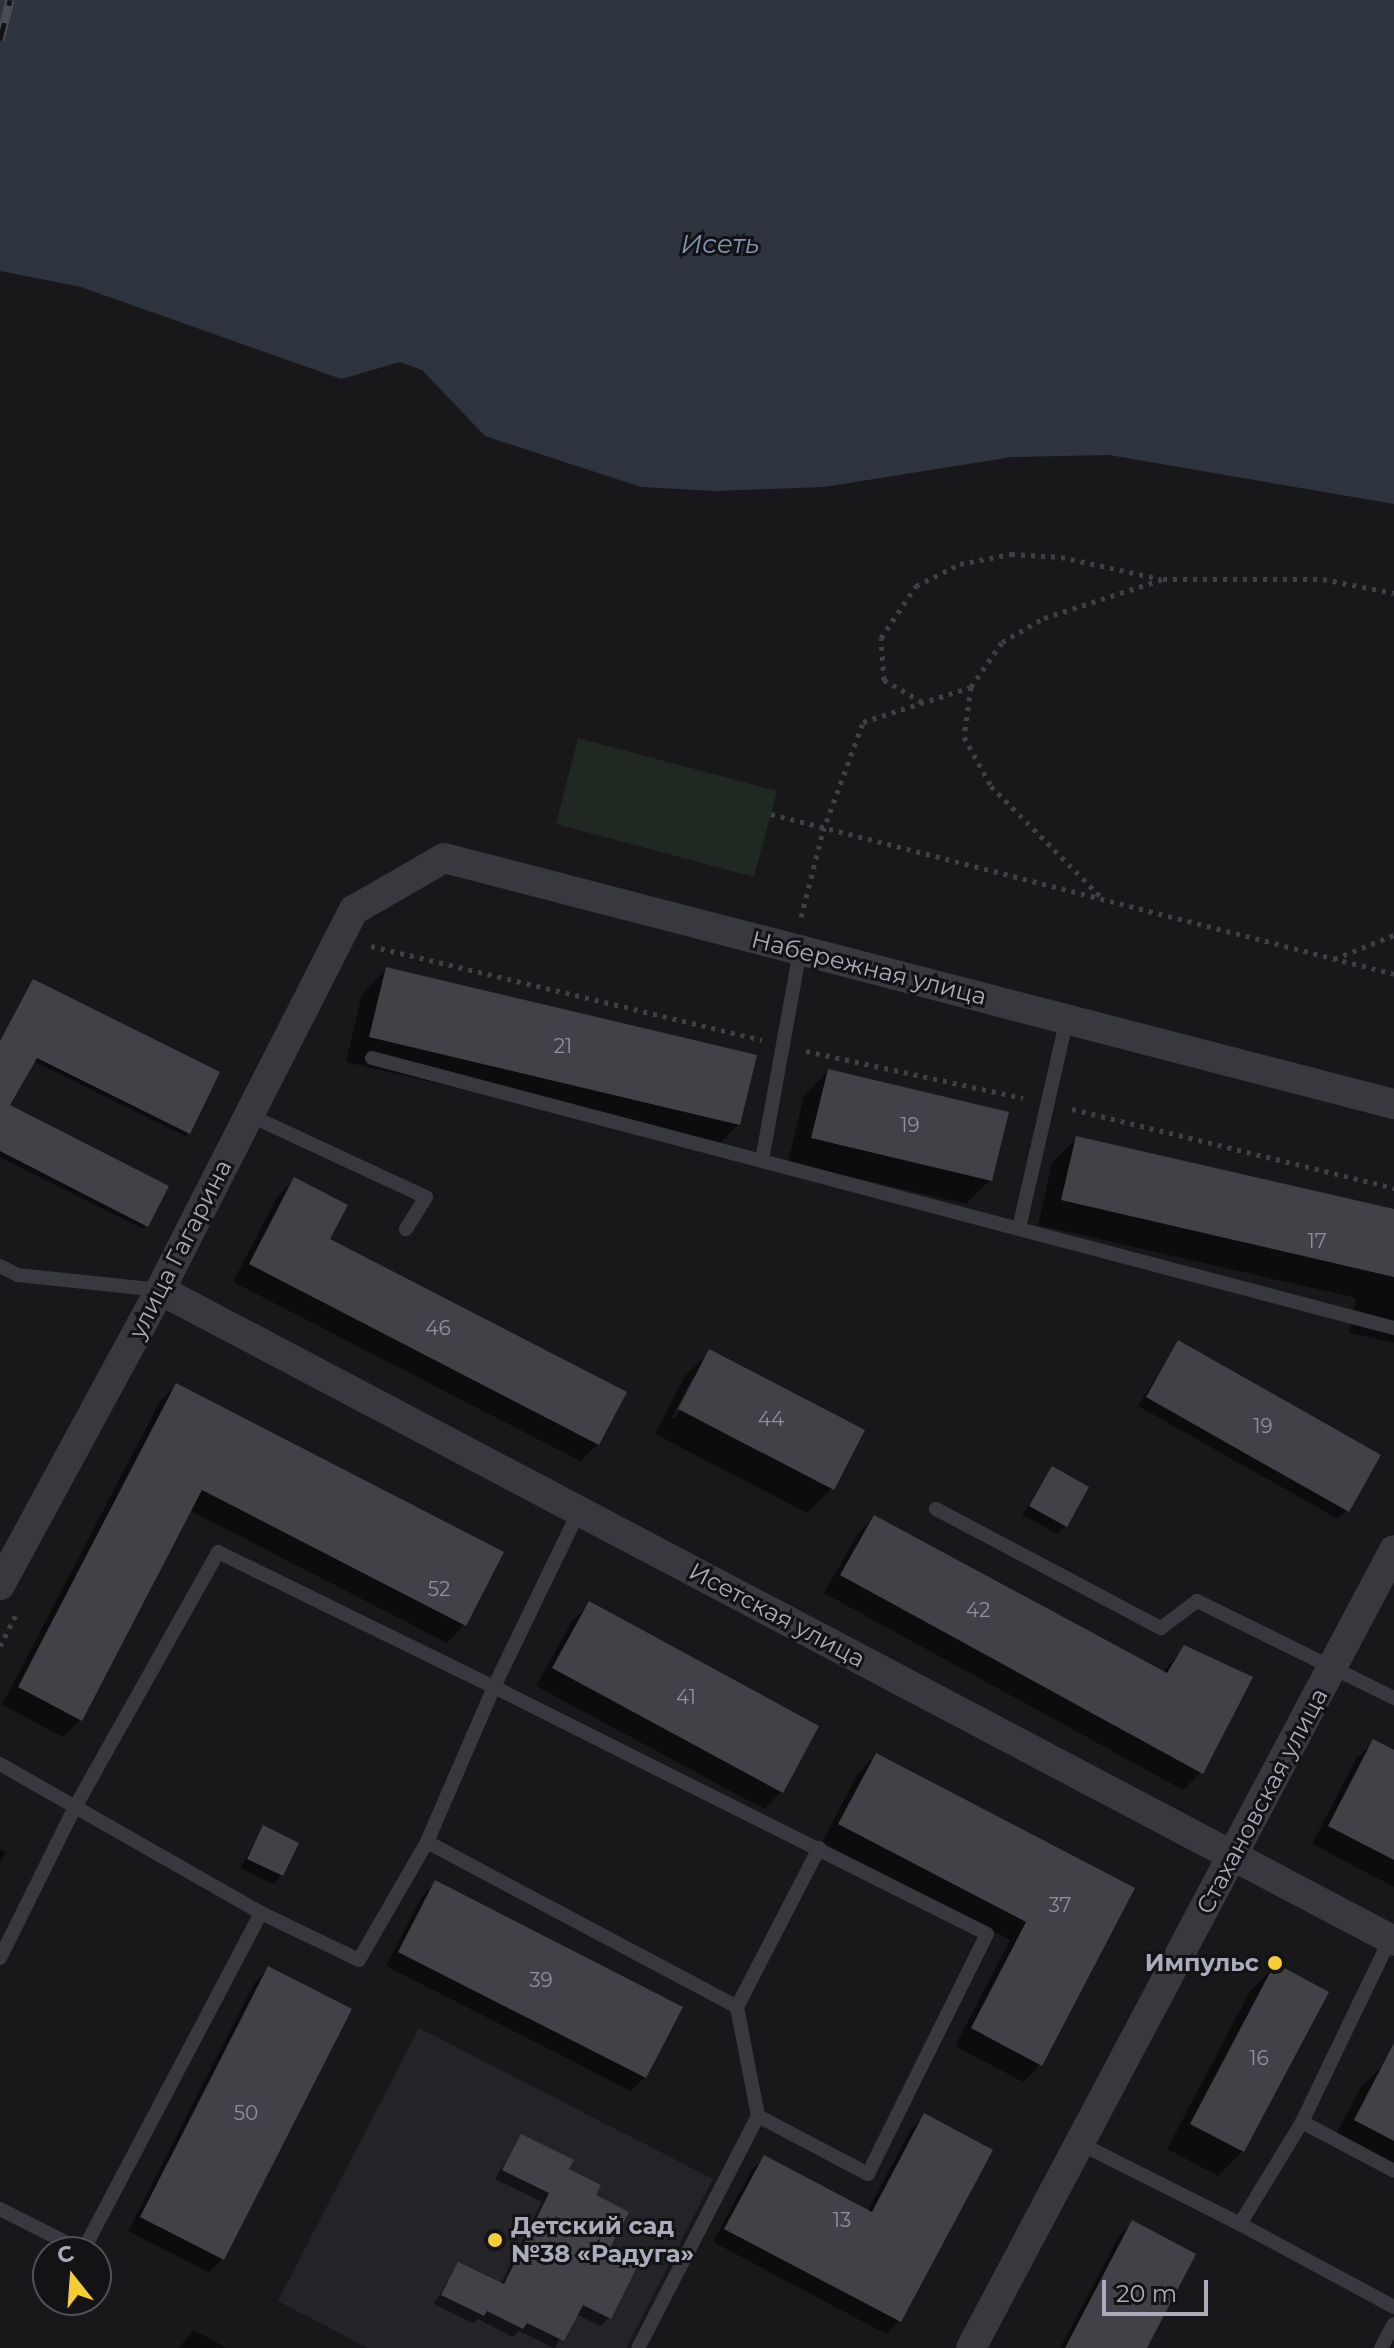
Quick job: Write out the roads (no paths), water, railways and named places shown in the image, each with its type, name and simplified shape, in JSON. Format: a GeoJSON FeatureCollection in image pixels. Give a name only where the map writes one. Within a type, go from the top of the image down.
{"type":"FeatureCollection","features":[{"type":"Feature","properties":{"kind":"street","name":"Набережная улица"},"geometry":{"type":"LineString","coordinates":[[354,910],[444,858],[1394,1104]]}},
{"type":"Feature","properties":{"kind":"street","name":"улица Гагарина"},"geometry":{"type":"LineString","coordinates":[[0,1585],[160,1290],[354,910]]}},
{"type":"Feature","properties":{"kind":"street","name":"Исетская улица"},"geometry":{"type":"LineString","coordinates":[[160,1290],[1235,1854],[1392,1940]]}},
{"type":"Feature","properties":{"kind":"street","name":"Стахановская улица"},"geometry":{"type":"LineString","coordinates":[[971,2348],[1394,1550]]}},
{"type":"Feature","properties":{"kind":"lane"},"geometry":{"type":"LineString","coordinates":[[762,1160],[797,949]]}},
{"type":"Feature","properties":{"kind":"lane"},"geometry":{"type":"LineString","coordinates":[[1019,1228],[1044,1103],[1067,1019]]}},
{"type":"Feature","properties":{"kind":"lane"},"geometry":{"type":"LineString","coordinates":[[372,1058],[1394,1328]]}},
{"type":"Feature","properties":{"kind":"lane"},"geometry":{"type":"LineString","coordinates":[[249,1115],[426,1197],[406,1229]]}},
{"type":"Feature","properties":{"kind":"lane"},"geometry":{"type":"LineString","coordinates":[[0,1266],[18,1275],[160,1290]]}},
{"type":"Feature","properties":{"kind":"lane"},"geometry":{"type":"LineString","coordinates":[[936,1509],[1161,1628],[1197,1601],[1394,1698]]}},
{"type":"Feature","properties":{"kind":"lane"},"geometry":{"type":"LineString","coordinates":[[0,1764],[261,1913],[359,1960],[427,1842],[494,1687],[579,1511]]}},
{"type":"Feature","properties":{"kind":"lane"},"geometry":{"type":"LineString","coordinates":[[0,1958],[74,1809],[218,1552],[987,1934],[868,2174],[758,2116]]}},
{"type":"Feature","properties":{"kind":"lane"},"geometry":{"type":"LineString","coordinates":[[427,1842],[737,2007]]}},
{"type":"Feature","properties":{"kind":"lane"},"geometry":{"type":"LineString","coordinates":[[638,2348],[758,2116],[737,2007],[819,1848]]}},
{"type":"Feature","properties":{"kind":"lane"},"geometry":{"type":"LineString","coordinates":[[0,2209],[83,2251],[261,1913]]}},
{"type":"Feature","properties":{"kind":"lane"},"geometry":{"type":"LineString","coordinates":[[1240,2224],[1302,2122],[1392,1940]]}},
{"type":"Feature","properties":{"kind":"lane"},"geometry":{"type":"LineString","coordinates":[[1302,2122],[1394,2171]]}},
{"type":"Feature","properties":{"kind":"lane"},"geometry":{"type":"LineString","coordinates":[[1079,2143],[1240,2224],[1394,2307]]}},
{"type":"Feature","properties":{"kind":"lane"},"geometry":{"type":"LineString","coordinates":[[1381,2348],[1394,2324]]}},
{"type":"Feature","properties":{"kind":"water","name":"Исеть"},"geometry":{"type":"Polygon","coordinates":[[[0,0],[1394,0],[1394,504],[1109,455],[1012,457],[824,487],[715,491],[641,487],[485,436],[422,370],[400,362],[341,379],[81,287],[0,271],[0,0]]]}},
{"type":"Feature","properties":{"kind":"railway"},"geometry":{"type":"LineString","coordinates":[[0,40],[10,0]]}},
{"type":"Feature","properties":{"kind":"place","name":"Импульс"},"geometry":{"type":"Point","coordinates":[1275,1963]}},
{"type":"Feature","properties":{"kind":"place","name":"Детский сад №38 «Радуга»"},"geometry":{"type":"Point","coordinates":[495,2240]}}]}
